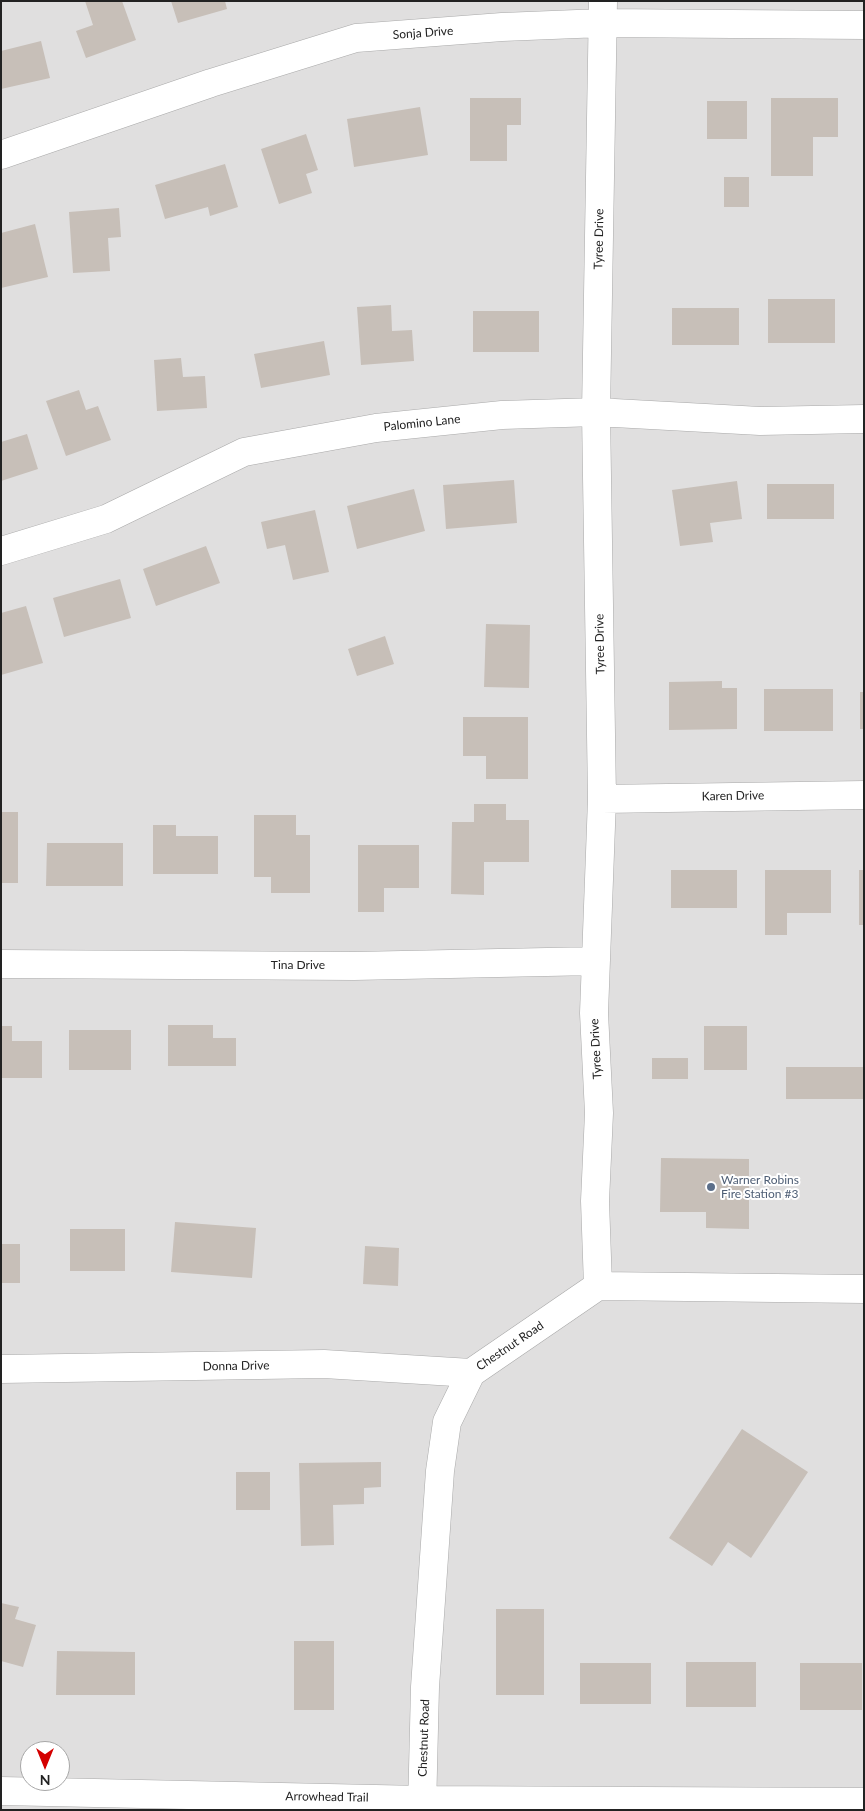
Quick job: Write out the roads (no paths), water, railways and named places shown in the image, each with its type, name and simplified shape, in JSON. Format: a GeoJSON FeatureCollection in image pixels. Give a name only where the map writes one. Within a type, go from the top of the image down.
{"type":"FeatureCollection","features":[{"type":"Feature","properties":{"kind":"street","name":"Sonja Drive"},"geometry":{"type":"LineString","coordinates":[[1,155],[211,83],[356,38],[502,27],[602,12],[864,25]]}},
{"type":"Feature","properties":{"kind":"street","name":"Tyree Drive"},"geometry":{"type":"LineString","coordinates":[[598,1286],[595,1201],[599,1113],[594,1013],[602,799],[596,412],[602,12]]}},
{"type":"Feature","properties":{"kind":"street","name":"Palomino Lane"},"geometry":{"type":"LineString","coordinates":[[1,551],[106,519],[244,452],[376,428],[502,415],[596,412],[760,421],[864,419]]}},
{"type":"Feature","properties":{"kind":"street","name":"Karen Drive"},"geometry":{"type":"LineString","coordinates":[[602,799],[864,796]]}},
{"type":"Feature","properties":{"kind":"street","name":"Tina Drive"},"geometry":{"type":"LineString","coordinates":[[1,964],[354,966],[596,961]]}},
{"type":"Feature","properties":{"kind":"street"},"geometry":{"type":"LineString","coordinates":[[598,1286],[864,1289]]}},
{"type":"Feature","properties":{"kind":"street","name":"Chestnut Road"},"geometry":{"type":"LineString","coordinates":[[422,1805],[425,1687],[440,1471],[447,1422],[470,1372],[598,1286]]}},
{"type":"Feature","properties":{"kind":"street","name":"Donna Drive"},"geometry":{"type":"LineString","coordinates":[[1,1369],[324,1364],[470,1372]]}},
{"type":"Feature","properties":{"kind":"street","name":"Arrowhead Trail"},"geometry":{"type":"LineString","coordinates":[[1,1791],[422,1805],[864,1802]]}},
{"type":"Feature","properties":{"kind":"place","name":"Warner Robins Fire Station #3"},"geometry":{"type":"Point","coordinates":[711,1187]}}]}
